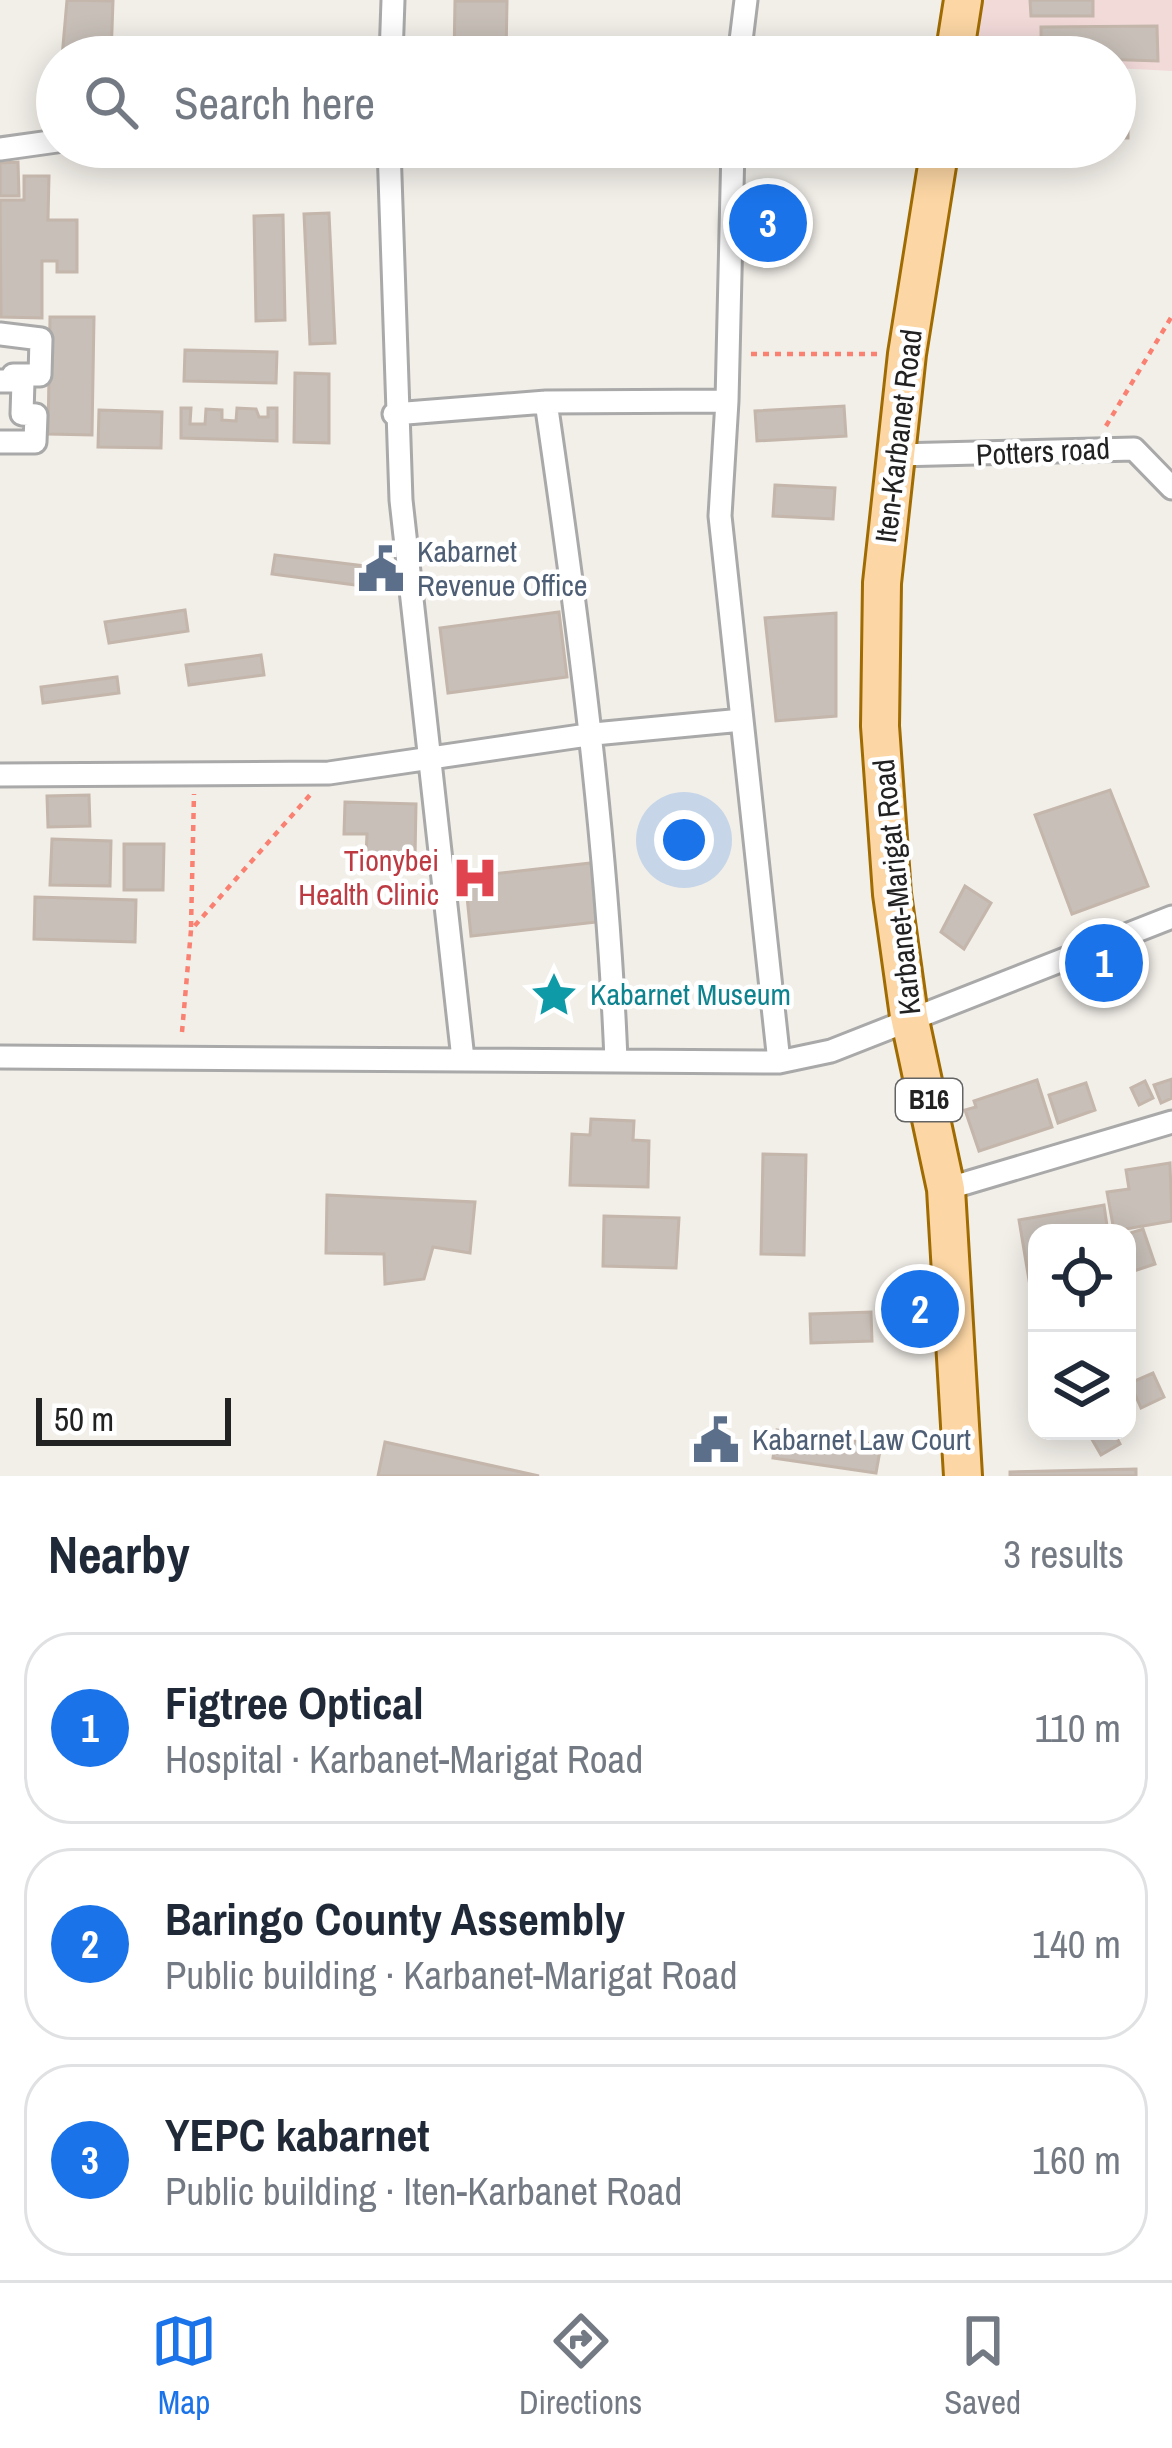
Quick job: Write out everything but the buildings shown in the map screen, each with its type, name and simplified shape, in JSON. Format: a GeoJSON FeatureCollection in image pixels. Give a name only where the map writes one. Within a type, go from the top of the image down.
{"type":"FeatureCollection","features":[{"type":"Feature","properties":{"kind":"main road"},"geometry":{"type":"LineString","coordinates":[[957,36],[963,0]]}},
{"type":"Feature","properties":{"kind":"main road","name":"Iten-Karbanet Road"},"geometry":{"type":"LineString","coordinates":[[880,726],[882,583],[907,354],[937,168]]}},
{"type":"Feature","properties":{"kind":"main road","name":"Karbanet-Marigat Road"},"geometry":{"type":"LineString","coordinates":[[880,726],[892,894],[909,1016],[946,1189],[963,1476]]}},
{"type":"Feature","properties":{"kind":"street"},"geometry":{"type":"LineString","coordinates":[[392,36],[393,0]]}},
{"type":"Feature","properties":{"kind":"street"},"geometry":{"type":"LineString","coordinates":[[742,36],[746,0]]}},
{"type":"Feature","properties":{"kind":"street"},"geometry":{"type":"LineString","coordinates":[[0,149],[36,144]]}},
{"type":"Feature","properties":{"kind":"street"},"geometry":{"type":"LineString","coordinates":[[389,168],[394,414],[463,1058]]}},
{"type":"Feature","properties":{"kind":"street"},"geometry":{"type":"LineString","coordinates":[[733,168],[720,515],[779,1062]]}},
{"type":"Feature","properties":{"kind":"street"},"geometry":{"type":"LineString","coordinates":[[0,334],[41,339],[40,375],[0,378]]}},
{"type":"Feature","properties":{"kind":"street"},"geometry":{"type":"LineString","coordinates":[[0,378],[23,382],[22,414],[35,415],[35,442],[0,442]]}},
{"type":"Feature","properties":{"kind":"street"},"geometry":{"type":"LineString","coordinates":[[394,414],[546,402],[727,401]]}},
{"type":"Feature","properties":{"kind":"street"},"geometry":{"type":"LineString","coordinates":[[546,402],[594,734],[610,904],[616,1060]]}},
{"type":"Feature","properties":{"kind":"street","name":"Potters road"},"geometry":{"type":"LineString","coordinates":[[896,455],[1003,456],[1094,446],[1134,448],[1172,488]]}},
{"type":"Feature","properties":{"kind":"street"},"geometry":{"type":"LineString","coordinates":[[0,775],[329,773],[594,734],[742,720]]}},
{"type":"Feature","properties":{"kind":"street"},"geometry":{"type":"LineString","coordinates":[[0,1057],[779,1062],[831,1051],[909,1016],[1172,917]]}},
{"type":"Feature","properties":{"kind":"street"},"geometry":{"type":"LineString","coordinates":[[946,1189],[1172,1122]]}},
{"type":"Feature","properties":{"kind":"path"},"geometry":{"type":"LineString","coordinates":[[1094,446],[1172,316]]}},
{"type":"Feature","properties":{"kind":"path"},"geometry":{"type":"LineString","coordinates":[[729,354],[907,354]]}},
{"type":"Feature","properties":{"kind":"path"},"geometry":{"type":"LineString","coordinates":[[190,931],[329,773]]}},
{"type":"Feature","properties":{"kind":"path"},"geometry":{"type":"LineString","coordinates":[[180,1058],[190,931],[194,776]]}},
{"type":"Feature","properties":{"kind":"shaded area"},"geometry":{"type":"Polygon","coordinates":[[[973,0],[1172,0],[1172,71],[1136,69],[1136,36],[967,36],[973,0]]]}},
{"type":"Feature","properties":{"kind":"place","name":"YEPC kabarnet"},"geometry":{"type":"Point","coordinates":[768,223]}},
{"type":"Feature","properties":{"kind":"place","name":"Kabarnet Revenue Office"},"geometry":{"type":"Point","coordinates":[381,569]}},
{"type":"Feature","properties":{"kind":"place","name":"Tionybei Health Clinic"},"geometry":{"type":"Point","coordinates":[475,878]}},
{"type":"Feature","properties":{"kind":"place","name":"Figtree Optical"},"geometry":{"type":"Point","coordinates":[1104,963]}},
{"type":"Feature","properties":{"kind":"place","name":"Kabarnet Museum"},"geometry":{"type":"Point","coordinates":[554,995]}},
{"type":"Feature","properties":{"kind":"place","name":"Baringo County Assembly"},"geometry":{"type":"Point","coordinates":[920,1309]}},
{"type":"Feature","properties":{"kind":"place","name":"Kabarnet Law Court"},"geometry":{"type":"Point","coordinates":[716,1440]}}]}
